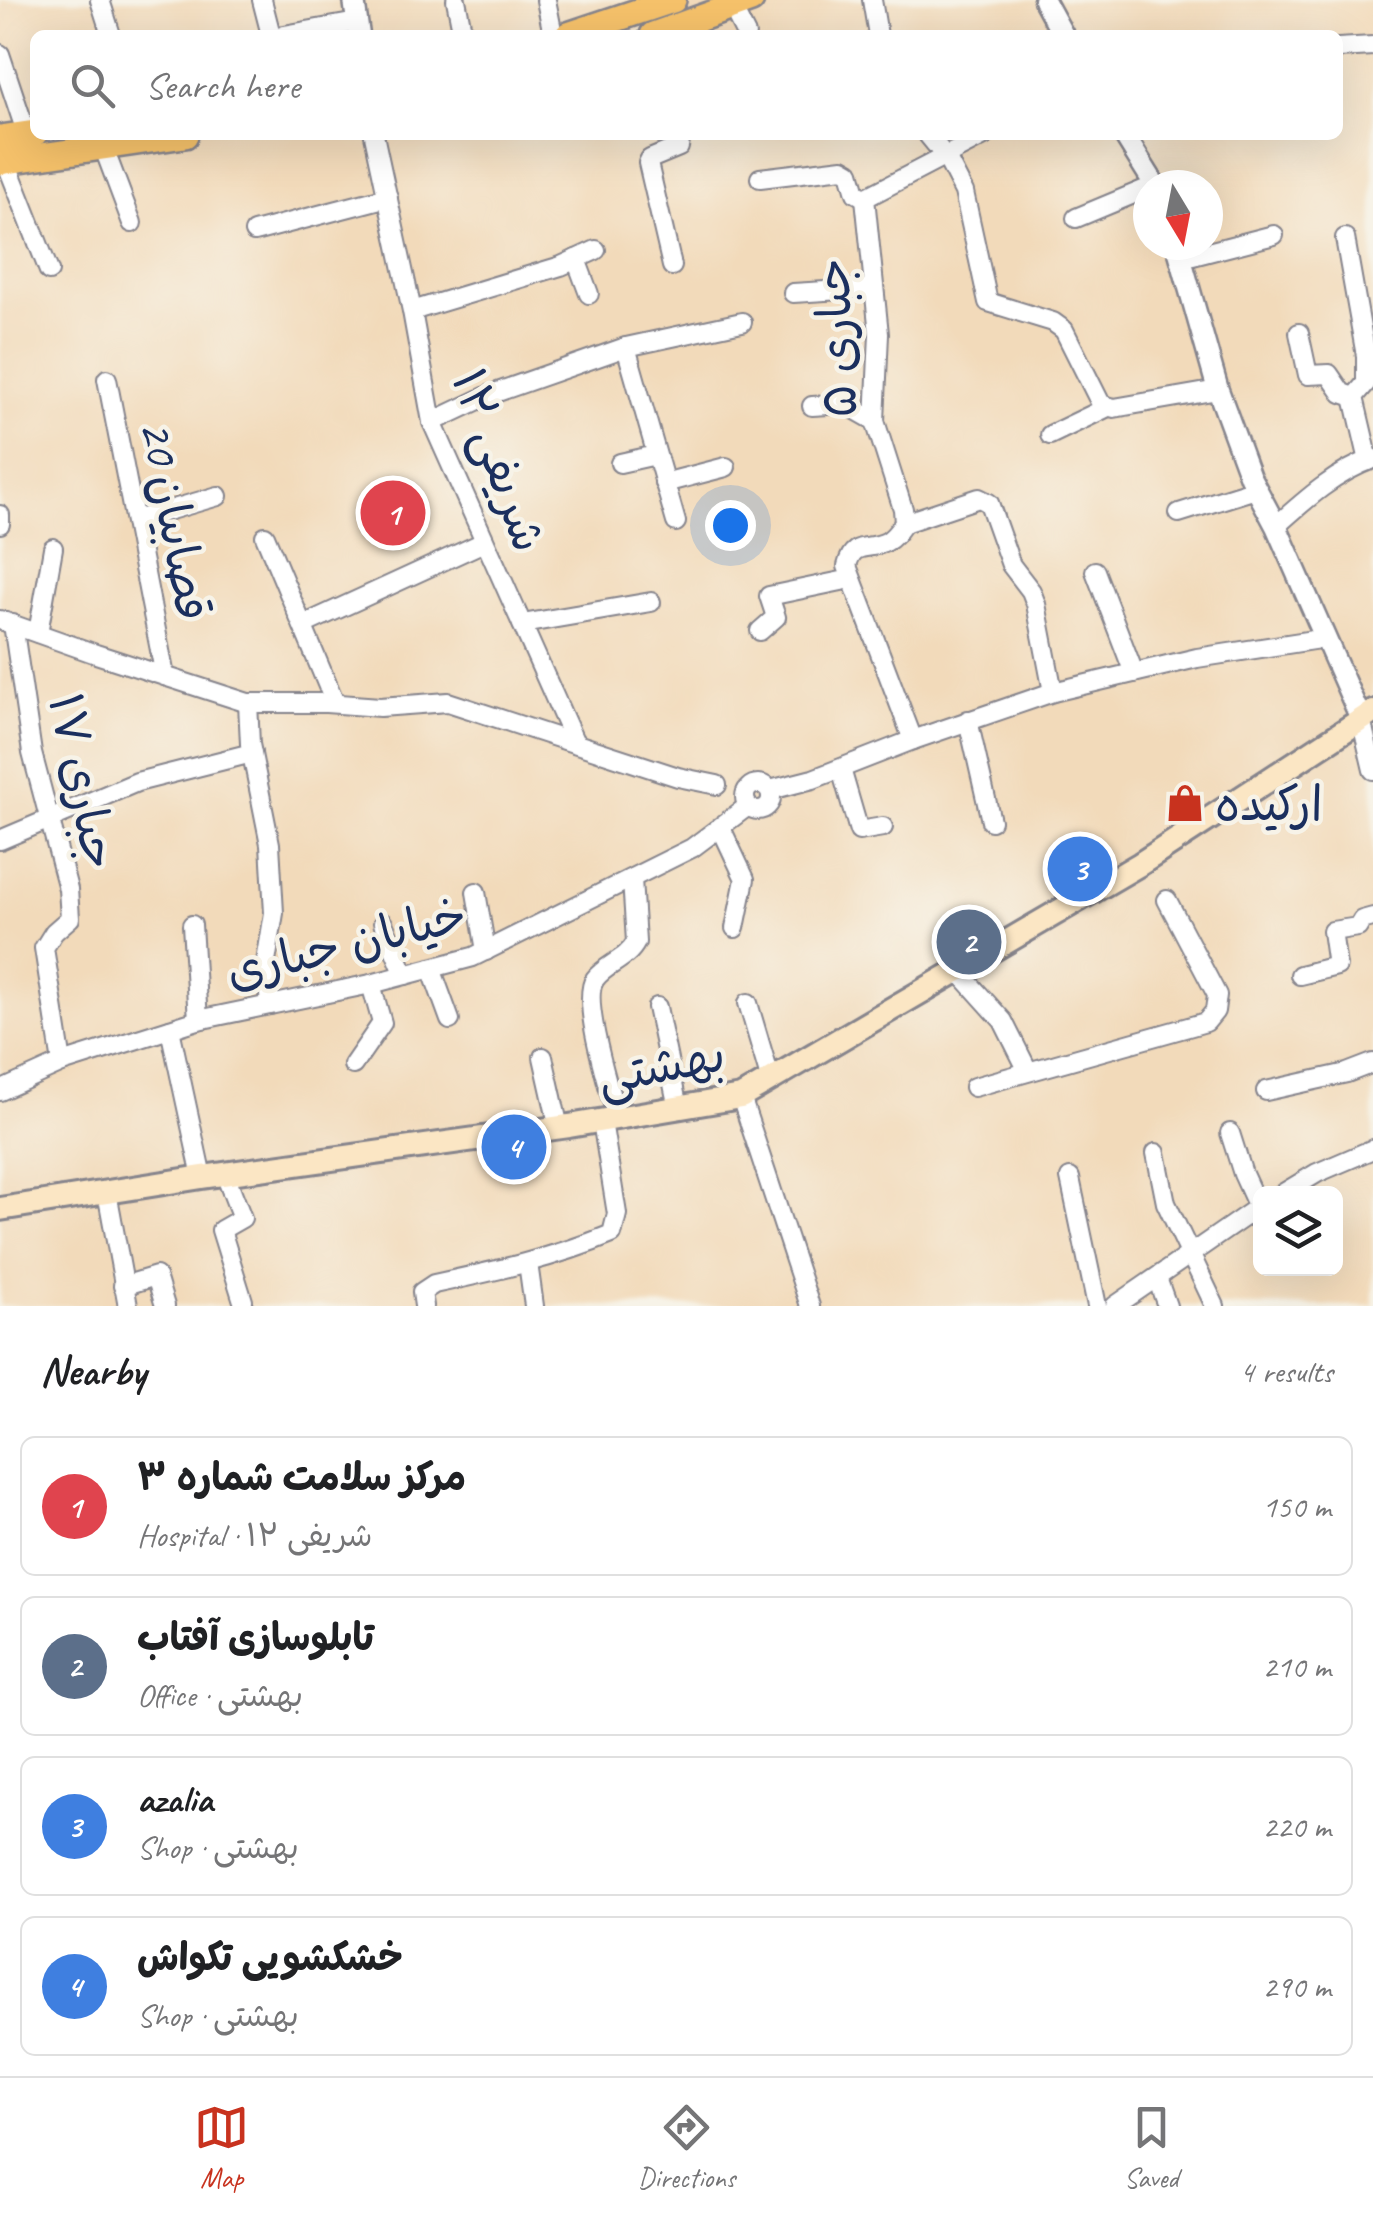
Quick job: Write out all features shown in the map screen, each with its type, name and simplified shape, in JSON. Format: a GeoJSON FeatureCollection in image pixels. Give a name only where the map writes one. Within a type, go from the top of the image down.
{"type":"FeatureCollection","features":[{"type":"Feature","properties":{"kind":"main road"},"geometry":{"type":"LineString","coordinates":[[585,30],[636,6],[674,0]]}},
{"type":"Feature","properties":{"kind":"main road"},"geometry":{"type":"LineString","coordinates":[[667,30],[742,4]]}},
{"type":"Feature","properties":{"kind":"main road"},"geometry":{"type":"LineString","coordinates":[[2,154],[30,135]]}},
{"type":"Feature","properties":{"kind":"main road"},"geometry":{"type":"LineString","coordinates":[[2,154],[148,140]]}},
{"type":"Feature","properties":{"kind":"main road","name":"بهشتی"},"geometry":{"type":"LineString","coordinates":[[0,1209],[741,1098],[1140,864],[1367,716]]}},
{"type":"Feature","properties":{"kind":"street"},"geometry":{"type":"LineString","coordinates":[[100,0],[109,30]]}},
{"type":"Feature","properties":{"kind":"street"},"geometry":{"type":"LineString","coordinates":[[262,0],[270,30]]}},
{"type":"Feature","properties":{"kind":"street"},"geometry":{"type":"LineString","coordinates":[[354,0],[358,28]]}},
{"type":"Feature","properties":{"kind":"street"},"geometry":{"type":"LineString","coordinates":[[456,0],[462,30]]}},
{"type":"Feature","properties":{"kind":"street"},"geometry":{"type":"LineString","coordinates":[[546,0],[552,30]]}},
{"type":"Feature","properties":{"kind":"street"},"geometry":{"type":"LineString","coordinates":[[872,0],[877,30]]}},
{"type":"Feature","properties":{"kind":"street"},"geometry":{"type":"LineString","coordinates":[[1044,0],[1061,30]]}},
{"type":"Feature","properties":{"kind":"street"},"geometry":{"type":"LineString","coordinates":[[742,4],[745,30]]}},
{"type":"Feature","properties":{"kind":"street"},"geometry":{"type":"LineString","coordinates":[[1343,48],[1373,46]]}},
{"type":"Feature","properties":{"kind":"street"},"geometry":{"type":"LineString","coordinates":[[0,54],[30,131]]}},
{"type":"Feature","properties":{"kind":"street","name":"شریفی ۱۲"},"geometry":{"type":"LineString","coordinates":[[375,140],[432,422],[575,744]]}},
{"type":"Feature","properties":{"kind":"street"},"geometry":{"type":"LineString","coordinates":[[672,266],[648,163],[678,147],[680,140]]}},
{"type":"Feature","properties":{"kind":"street"},"geometry":{"type":"LineString","coordinates":[[932,140],[964,192],[988,302],[1053,322],[1064,330],[1101,404],[1114,408],[1218,390]]}},
{"type":"Feature","properties":{"kind":"street","name":"جباری ۵"},"geometry":{"type":"LineString","coordinates":[[904,524],[875,421],[879,334],[866,198],[977,140]]}},
{"type":"Feature","properties":{"kind":"street"},"geometry":{"type":"LineString","coordinates":[[1127,140],[1146,170]]}},
{"type":"Feature","properties":{"kind":"street"},"geometry":{"type":"LineString","coordinates":[[103,146],[132,224]]}},
{"type":"Feature","properties":{"kind":"street"},"geometry":{"type":"LineString","coordinates":[[2,154],[49,271]]}},
{"type":"Feature","properties":{"kind":"street"},"geometry":{"type":"LineString","coordinates":[[760,178],[844,168],[850,172],[856,193],[866,198]]}},
{"type":"Feature","properties":{"kind":"street"},"geometry":{"type":"LineString","coordinates":[[1076,218],[1133,194]]}},
{"type":"Feature","properties":{"kind":"street"},"geometry":{"type":"LineString","coordinates":[[254,232],[388,197]]}},
{"type":"Feature","properties":{"kind":"street"},"geometry":{"type":"LineString","coordinates":[[1223,244],[1274,235]]}},
{"type":"Feature","properties":{"kind":"street"},"geometry":{"type":"LineString","coordinates":[[1345,238],[1366,356],[1366,383],[1354,397]]}},
{"type":"Feature","properties":{"kind":"street"},"geometry":{"type":"LineString","coordinates":[[412,311],[561,266],[596,250]]}},
{"type":"Feature","properties":{"kind":"street"},"geometry":{"type":"LineString","coordinates":[[576,259],[589,294]]}},
{"type":"Feature","properties":{"kind":"street"},"geometry":{"type":"LineString","coordinates":[[1181,260],[1218,390],[1256,489],[1367,716],[1373,770]]}},
{"type":"Feature","properties":{"kind":"street"},"geometry":{"type":"LineString","coordinates":[[793,293],[874,288]]}},
{"type":"Feature","properties":{"kind":"street"},"geometry":{"type":"LineString","coordinates":[[432,422],[489,395],[626,347],[742,322]]}},
{"type":"Feature","properties":{"kind":"street"},"geometry":{"type":"LineString","coordinates":[[1299,333],[1308,375],[1329,374],[1342,394],[1354,397]]}},
{"type":"Feature","properties":{"kind":"street"},"geometry":{"type":"LineString","coordinates":[[626,347],[676,522]]}},
{"type":"Feature","properties":{"kind":"street","name":"قصابیان 20"},"geometry":{"type":"LineString","coordinates":[[108,379],[165,676]]}},
{"type":"Feature","properties":{"kind":"street"},"geometry":{"type":"LineString","coordinates":[[1276,526],[1307,498],[1358,464],[1371,460],[1354,397]]}},
{"type":"Feature","properties":{"kind":"street"},"geometry":{"type":"LineString","coordinates":[[812,406],[844,404],[875,421]]}},
{"type":"Feature","properties":{"kind":"street"},"geometry":{"type":"LineString","coordinates":[[1050,435],[1108,407]]}},
{"type":"Feature","properties":{"kind":"street"},"geometry":{"type":"LineString","coordinates":[[620,463],[656,454]]}},
{"type":"Feature","properties":{"kind":"street"},"geometry":{"type":"LineString","coordinates":[[664,483],[726,467]]}},
{"type":"Feature","properties":{"kind":"street"},"geometry":{"type":"LineString","coordinates":[[1179,512],[1256,489]]}},
{"type":"Feature","properties":{"kind":"street"},"geometry":{"type":"LineString","coordinates":[[136,520],[218,496]]}},
{"type":"Feature","properties":{"kind":"street"},"geometry":{"type":"LineString","coordinates":[[914,740],[847,566],[855,549],[888,542],[904,524],[980,498],[989,503],[1011,565],[1036,604],[1053,692]]}},
{"type":"Feature","properties":{"kind":"street"},"geometry":{"type":"LineString","coordinates":[[0,516],[0,524]]}},
{"type":"Feature","properties":{"kind":"street"},"geometry":{"type":"LineString","coordinates":[[265,536],[335,704]]}},
{"type":"Feature","properties":{"kind":"street"},"geometry":{"type":"LineString","coordinates":[[302,625],[484,542]]}},
{"type":"Feature","properties":{"kind":"street"},"geometry":{"type":"LineString","coordinates":[[38,633],[54,548]]}},
{"type":"Feature","properties":{"kind":"street"},"geometry":{"type":"LineString","coordinates":[[1096,572],[1134,673]]}},
{"type":"Feature","properties":{"kind":"street"},"geometry":{"type":"LineString","coordinates":[[760,630],[776,616],[769,596],[851,580]]}},
{"type":"Feature","properties":{"kind":"street"},"geometry":{"type":"LineString","coordinates":[[522,624],[651,602]]}},
{"type":"Feature","properties":{"kind":"street"},"geometry":{"type":"LineString","coordinates":[[6,622],[248,703],[380,707],[448,702],[678,778],[717,785],[747,797],[757,811],[767,808],[770,796],[968,720],[1053,692],[1197,658],[1326,638]]}},
{"type":"Feature","properties":{"kind":"street","name":"جباری ۱۷"},"geometry":{"type":"LineString","coordinates":[[6,622],[32,753],[68,888],[70,918],[44,948],[62,1063]]}},
{"type":"Feature","properties":{"kind":"street"},"geometry":{"type":"LineString","coordinates":[[248,703],[252,753],[270,844],[274,913],[266,962],[270,1005]]}},
{"type":"Feature","properties":{"kind":"street"},"geometry":{"type":"LineString","coordinates":[[968,720],[991,821]]}},
{"type":"Feature","properties":{"kind":"street"},"geometry":{"type":"LineString","coordinates":[[0,840],[137,782],[252,753]]}},
{"type":"Feature","properties":{"kind":"street"},"geometry":{"type":"LineString","coordinates":[[841,768],[860,831],[883,827]]}},
{"type":"Feature","properties":{"kind":"street","name":"خیابان جباری"},"geometry":{"type":"LineString","coordinates":[[0,1090],[62,1063],[198,1020],[371,984],[472,958],[692,848],[720,828],[747,797]]}},
{"type":"Feature","properties":{"kind":"street"},"geometry":{"type":"LineString","coordinates":[[720,828],[744,879],[735,928]]}},
{"type":"Feature","properties":{"kind":"street"},"geometry":{"type":"LineString","coordinates":[[424,1306],[422,1292],[434,1284],[575,1250],[612,1234],[617,1214],[610,1120],[590,993],[597,975],[633,949],[636,942],[632,879]]}},
{"type":"Feature","properties":{"kind":"street"},"geometry":{"type":"LineString","coordinates":[[476,892],[486,951]]}},
{"type":"Feature","properties":{"kind":"street"},"geometry":{"type":"LineString","coordinates":[[974,1087],[1206,1022],[1215,1011],[1216,995],[1166,900]]}},
{"type":"Feature","properties":{"kind":"street"},"geometry":{"type":"LineString","coordinates":[[1300,975],[1337,966],[1332,931],[1358,928],[1362,920],[1373,918]]}},
{"type":"Feature","properties":{"kind":"street"},"geometry":{"type":"LineString","coordinates":[[383,924],[405,975]]}},
{"type":"Feature","properties":{"kind":"street"},"geometry":{"type":"LineString","coordinates":[[192,925],[198,1020]]}},
{"type":"Feature","properties":{"kind":"street"},"geometry":{"type":"LineString","coordinates":[[431,968],[450,1020]]}},
{"type":"Feature","properties":{"kind":"street"},"geometry":{"type":"LineString","coordinates":[[958,971],[1003,1021],[1028,1071]]}},
{"type":"Feature","properties":{"kind":"street"},"geometry":{"type":"LineString","coordinates":[[352,1065],[382,1023],[371,984]]}},
{"type":"Feature","properties":{"kind":"street"},"geometry":{"type":"LineString","coordinates":[[748,1003],[771,1081]]}},
{"type":"Feature","properties":{"kind":"street"},"geometry":{"type":"LineString","coordinates":[[657,1007],[678,1108]]}},
{"type":"Feature","properties":{"kind":"street"},"geometry":{"type":"LineString","coordinates":[[170,1029],[213,1176],[242,1218],[220,1230],[243,1301]]}},
{"type":"Feature","properties":{"kind":"street"},"geometry":{"type":"LineString","coordinates":[[544,1057],[559,1128]]}},
{"type":"Feature","properties":{"kind":"street"},"geometry":{"type":"LineString","coordinates":[[1266,1091],[1373,1064]]}},
{"type":"Feature","properties":{"kind":"street"},"geometry":{"type":"LineString","coordinates":[[741,1098],[810,1306]]}},
{"type":"Feature","properties":{"kind":"street"},"geometry":{"type":"LineString","coordinates":[[1230,1133],[1253,1194]]}},
{"type":"Feature","properties":{"kind":"street"},"geometry":{"type":"LineString","coordinates":[[1295,1186],[1317,1172],[1373,1149]]}},
{"type":"Feature","properties":{"kind":"street"},"geometry":{"type":"LineString","coordinates":[[1156,1153],[1166,1203],[1215,1306]]}},
{"type":"Feature","properties":{"kind":"street"},"geometry":{"type":"LineString","coordinates":[[1070,1178],[1097,1306]]}},
{"type":"Feature","properties":{"kind":"street"},"geometry":{"type":"LineString","coordinates":[[107,1192],[128,1306]]}},
{"type":"Feature","properties":{"kind":"street"},"geometry":{"type":"LineString","coordinates":[[1116,1306],[1253,1210]]}},
{"type":"Feature","properties":{"kind":"street"},"geometry":{"type":"LineString","coordinates":[[528,1263],[534,1306]]}},
{"type":"Feature","properties":{"kind":"street"},"geometry":{"type":"LineString","coordinates":[[124,1286],[156,1276],[165,1306]]}},
{"type":"Feature","properties":{"kind":"street"},"geometry":{"type":"LineString","coordinates":[[1157,1278],[1167,1306]]}},
{"type":"Feature","properties":{"kind":"place","name":"مرکز سلامت شماره ۳"},"geometry":{"type":"Point","coordinates":[393,513]}},
{"type":"Feature","properties":{"kind":"place","name":"ارکیده"},"geometry":{"type":"Point","coordinates":[1185,803]}},
{"type":"Feature","properties":{"kind":"place","name":"azalia"},"geometry":{"type":"Point","coordinates":[1080,869]}},
{"type":"Feature","properties":{"kind":"place","name":"تابلوسازی آفتاب"},"geometry":{"type":"Point","coordinates":[969,942]}},
{"type":"Feature","properties":{"kind":"place","name":"خشکشویی تکواش"},"geometry":{"type":"Point","coordinates":[514,1147]}}]}
